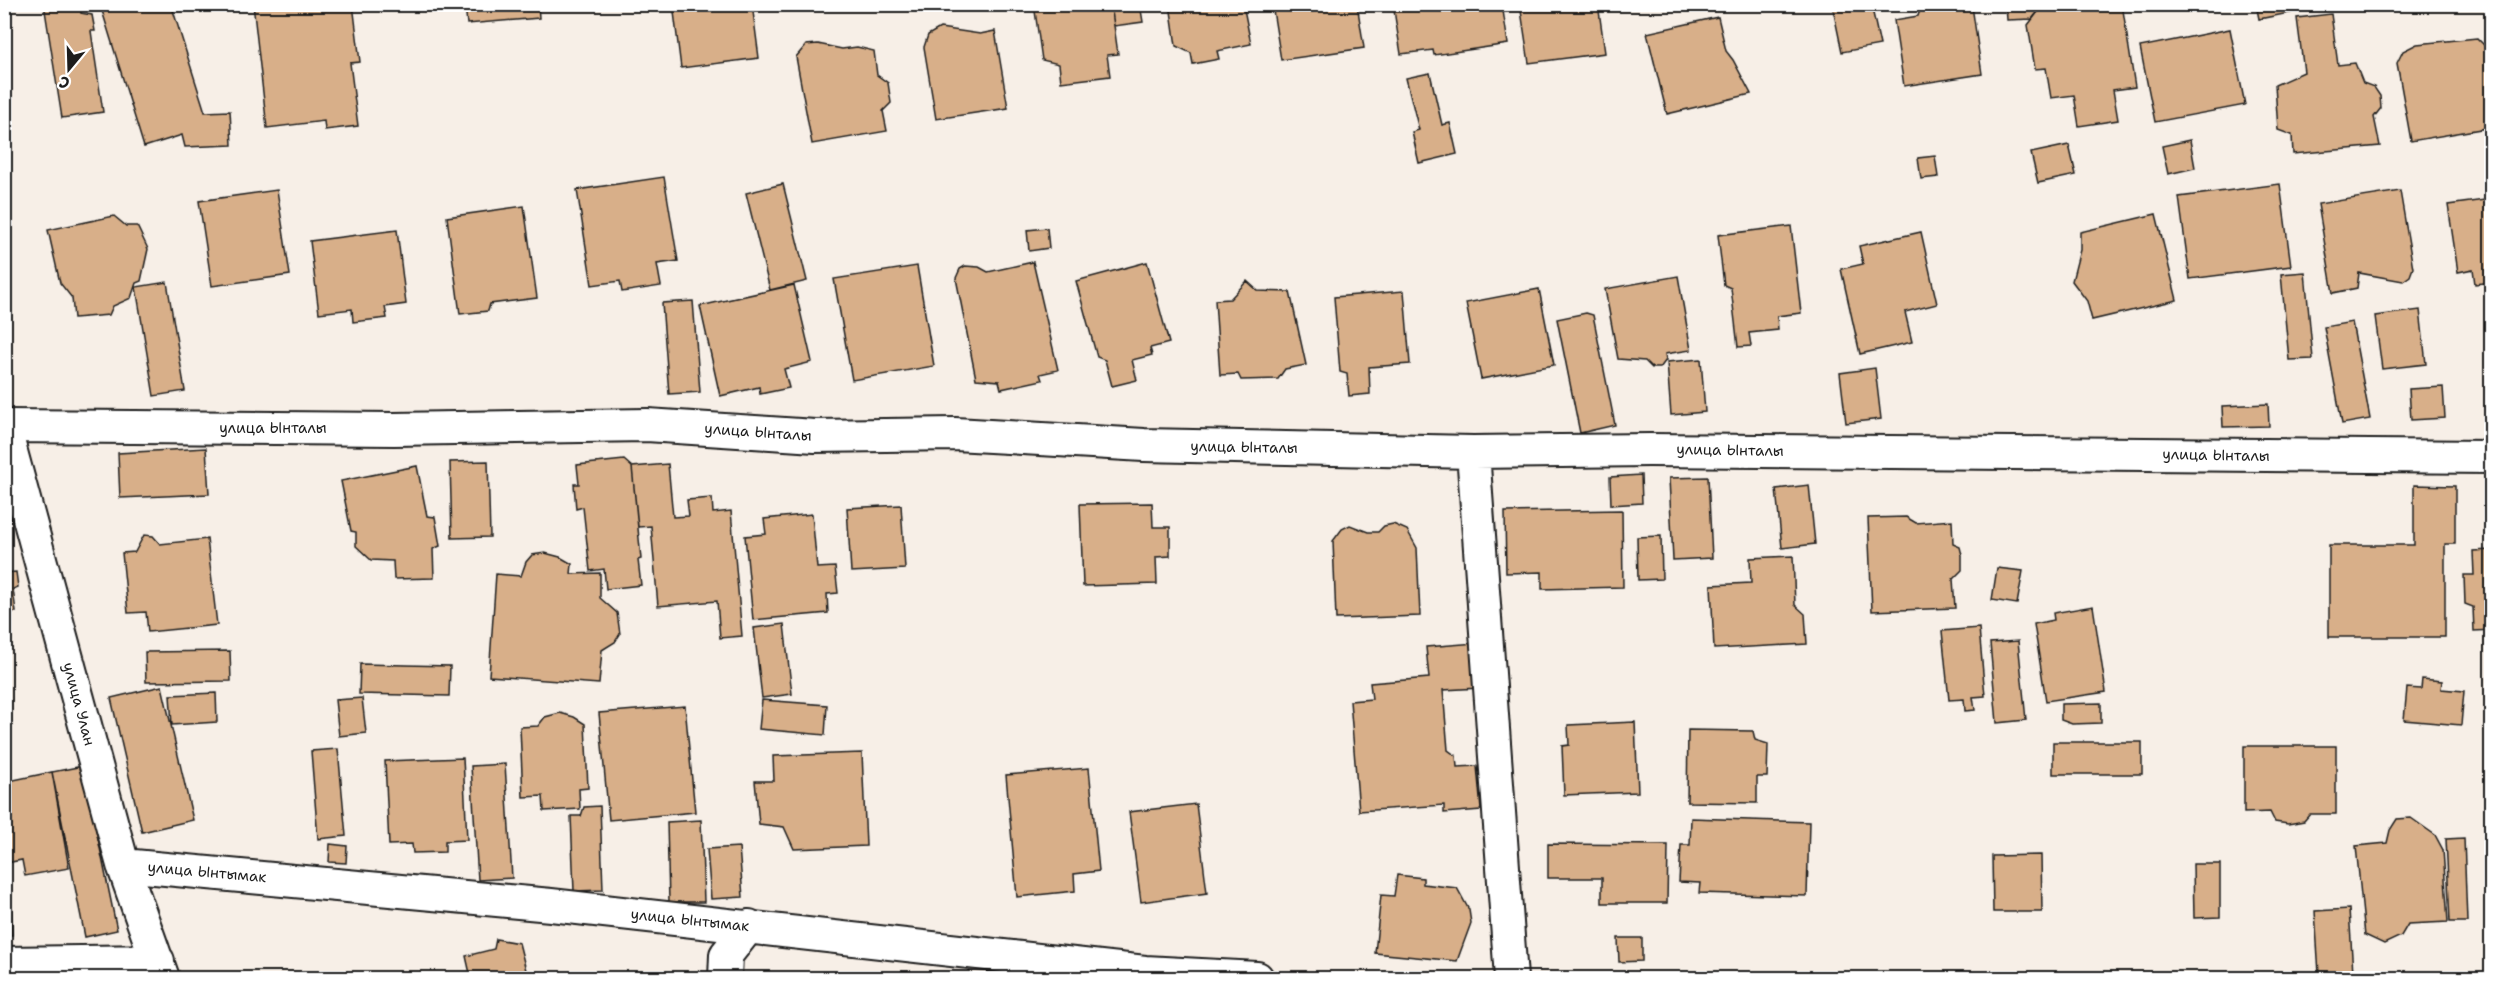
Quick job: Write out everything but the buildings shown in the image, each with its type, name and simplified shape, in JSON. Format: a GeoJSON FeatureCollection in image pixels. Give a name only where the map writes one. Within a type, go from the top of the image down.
{"type":"FeatureCollection","features":[{"type":"Feature","properties":{"kind":"street","name":"улица Ынталы"},"geometry":{"type":"LineString","coordinates":[[4,426],[394,429],[646,425],[815,436],[955,434],[1144,445],[1473,452],[1650,450],[2488,457]]}},
{"type":"Feature","properties":{"kind":"street","name":"улица Улан"},"geometry":{"type":"LineString","coordinates":[[4,426],[123,865],[161,970]]}},
{"type":"Feature","properties":{"kind":"street"},"geometry":{"type":"LineString","coordinates":[[1473,452],[1511,978]]}},
{"type":"Feature","properties":{"kind":"street","name":"улица Ынтымак"},"geometry":{"type":"LineString","coordinates":[[123,865],[314,881],[749,926],[1145,972],[1257,978]]}},
{"type":"Feature","properties":{"kind":"street"},"geometry":{"type":"LineString","coordinates":[[725,978],[726,955],[749,926]]}},
{"type":"Feature","properties":{"kind":"street"},"geometry":{"type":"LineString","coordinates":[[4,963],[161,970]]}}]}
